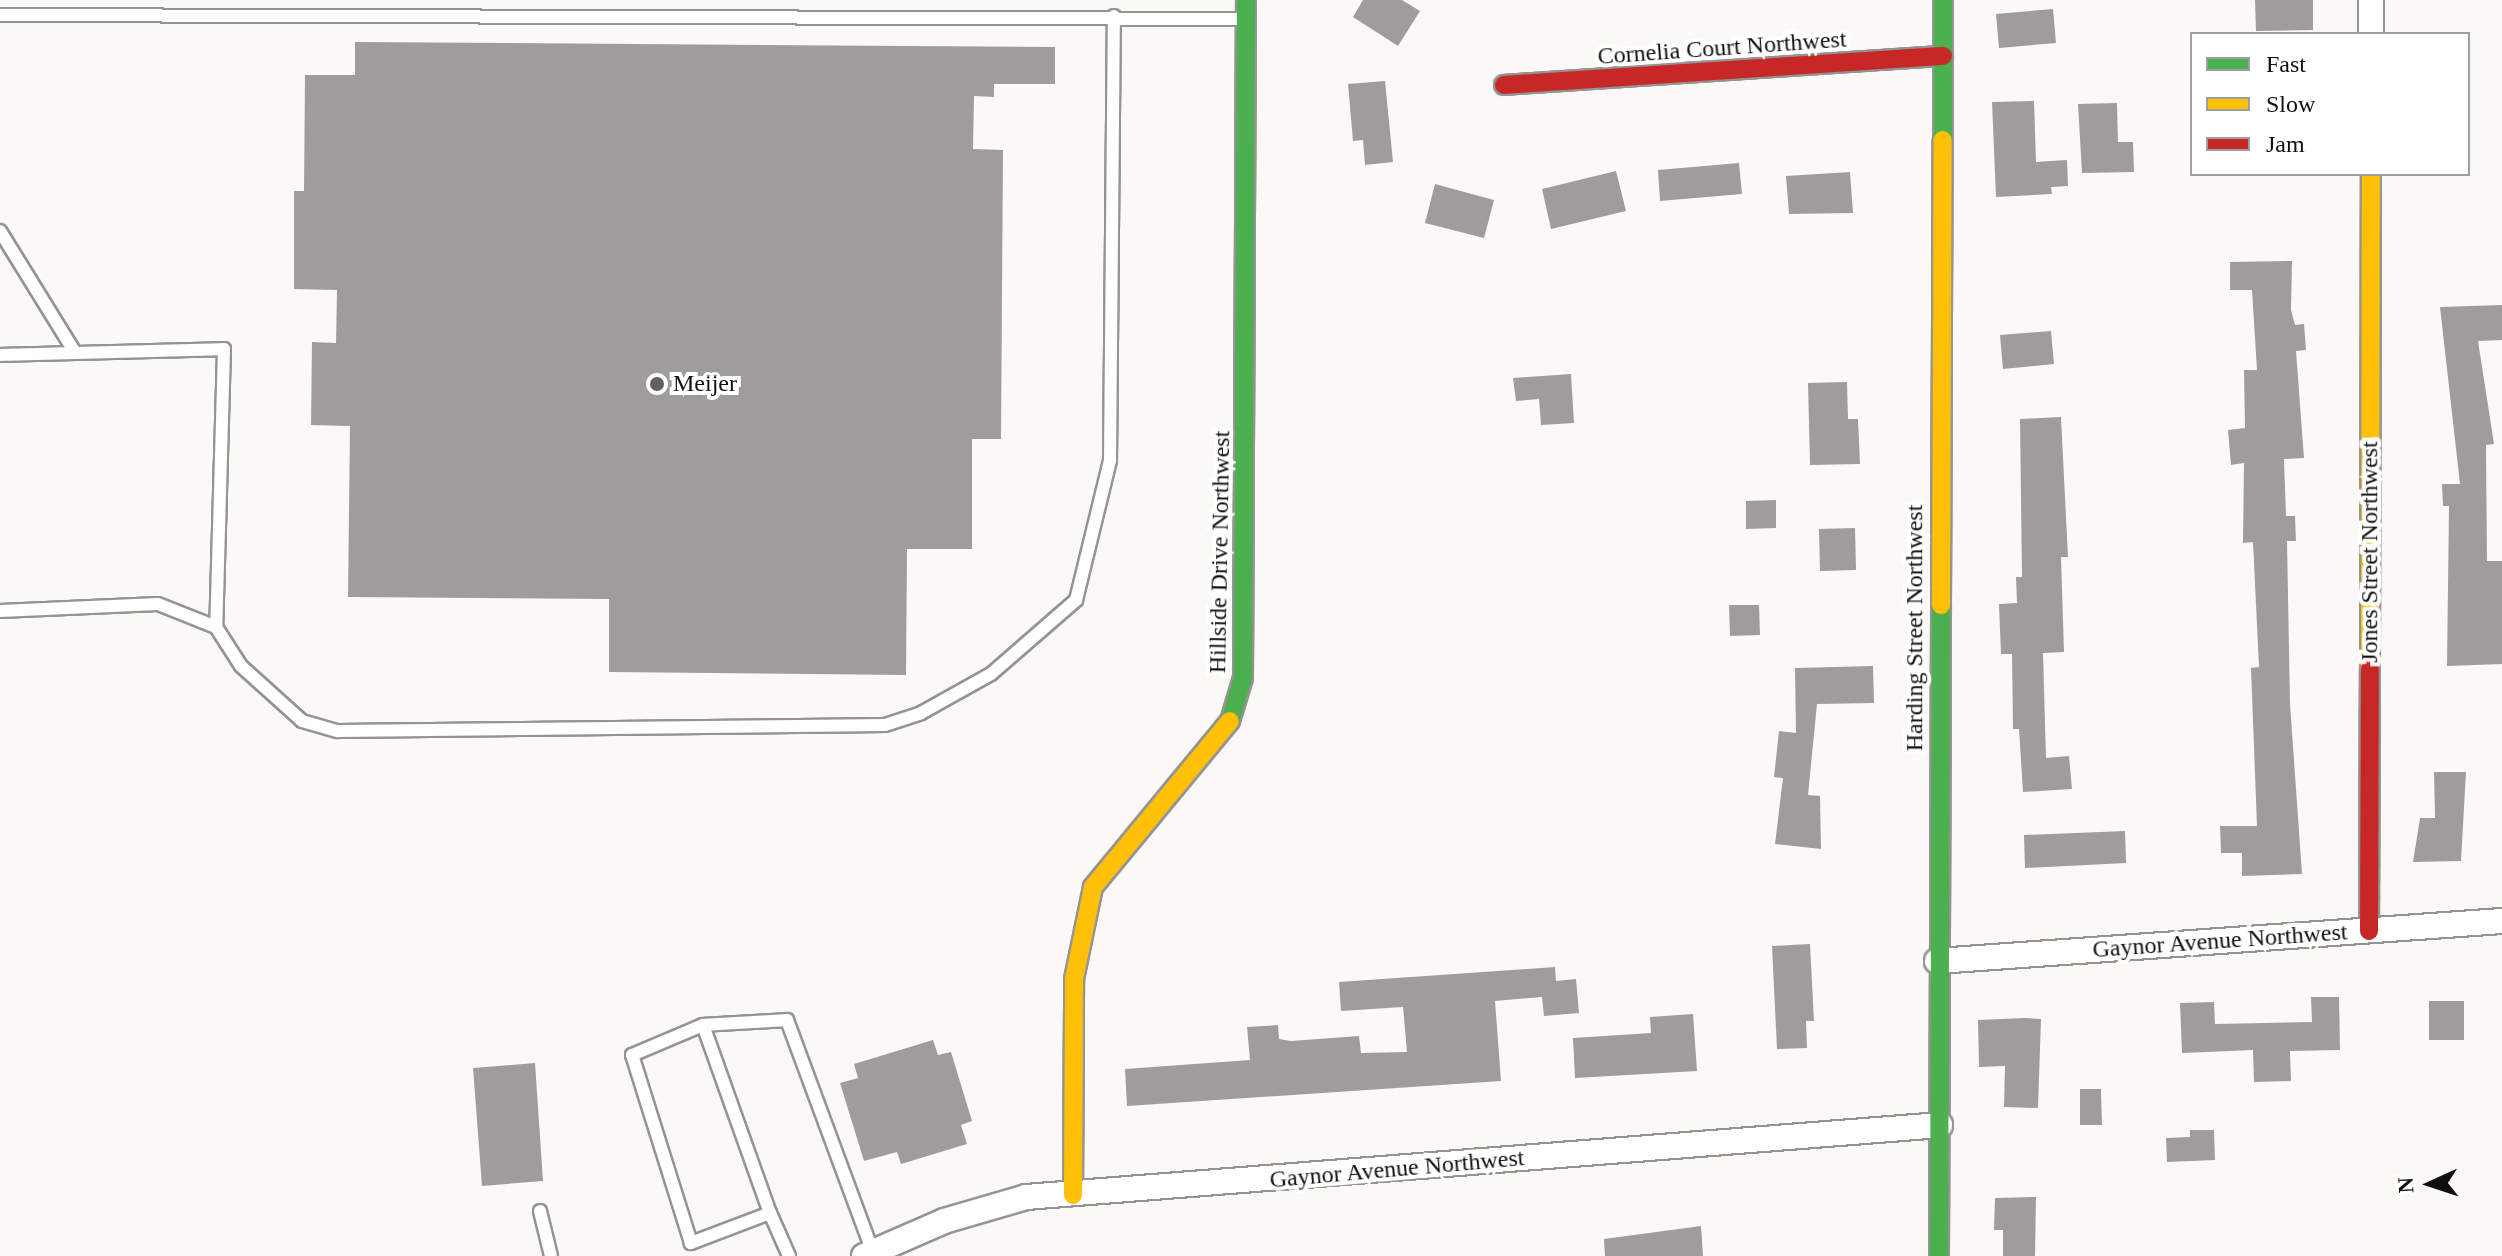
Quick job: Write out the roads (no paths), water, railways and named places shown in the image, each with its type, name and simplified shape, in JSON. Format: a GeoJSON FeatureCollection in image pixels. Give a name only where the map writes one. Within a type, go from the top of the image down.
{"type":"FeatureCollection","features":[{"type":"Feature","properties":{"kind":"street","name":"Hillside Drive Northwest"},"geometry":{"type":"LineString","coordinates":[[1073,1195],[1074,979],[1093,887],[1115,853],[1202,762],[1230,722],[1243,678],[1246,0]]}},
{"type":"Feature","properties":{"kind":"street","name":"Harding Street Northwest"},"geometry":{"type":"LineString","coordinates":[[1939,1256],[1937,961],[1943,0]]}},
{"type":"Feature","properties":{"kind":"street"},"geometry":{"type":"LineString","coordinates":[[2371,0],[2371,32]]}},
{"type":"Feature","properties":{"kind":"street","name":"Cornelia Court Northwest"},"geometry":{"type":"LineString","coordinates":[[1504,85],[1943,56]]}},
{"type":"Feature","properties":{"kind":"street","name":"Jones Street Northwest"},"geometry":{"type":"LineString","coordinates":[[2369,931],[2371,176]]}},
{"type":"Feature","properties":{"kind":"street","name":"Gaynor Avenue Northwest"},"geometry":{"type":"LineString","coordinates":[[1937,961],[2502,921]]}},
{"type":"Feature","properties":{"kind":"street","name":"Gaynor Avenue Northwest"},"geometry":{"type":"LineString","coordinates":[[868,1254],[944,1221],[1026,1197],[1940,1125]]}},
{"type":"Feature","properties":{"kind":"lane"},"geometry":{"type":"LineString","coordinates":[[0,15],[1114,16],[1245,19]]}},
{"type":"Feature","properties":{"kind":"lane"},"geometry":{"type":"LineString","coordinates":[[0,355],[224,349],[216,627],[241,666],[302,721],[338,731],[885,725],[921,713],[991,674],[1076,600],[1110,461],[1114,16]]}},
{"type":"Feature","properties":{"kind":"lane"},"geometry":{"type":"LineString","coordinates":[[0,231],[74,351]]}},
{"type":"Feature","properties":{"kind":"lane"},"geometry":{"type":"LineString","coordinates":[[0,611],[158,604],[216,627]]}},
{"type":"Feature","properties":{"kind":"lane"},"geometry":{"type":"LineString","coordinates":[[770,1213],[691,1243],[632,1055],[703,1025],[787,1020],[868,1254]]}},
{"type":"Feature","properties":{"kind":"lane"},"geometry":{"type":"LineString","coordinates":[[703,1025],[770,1213],[789,1256]]}},
{"type":"Feature","properties":{"kind":"lane"},"geometry":{"type":"LineString","coordinates":[[540,1211],[551,1256]]}},
{"type":"Feature","properties":{"kind":"place","name":"Meijer"},"geometry":{"type":"Point","coordinates":[657,384]}}]}
